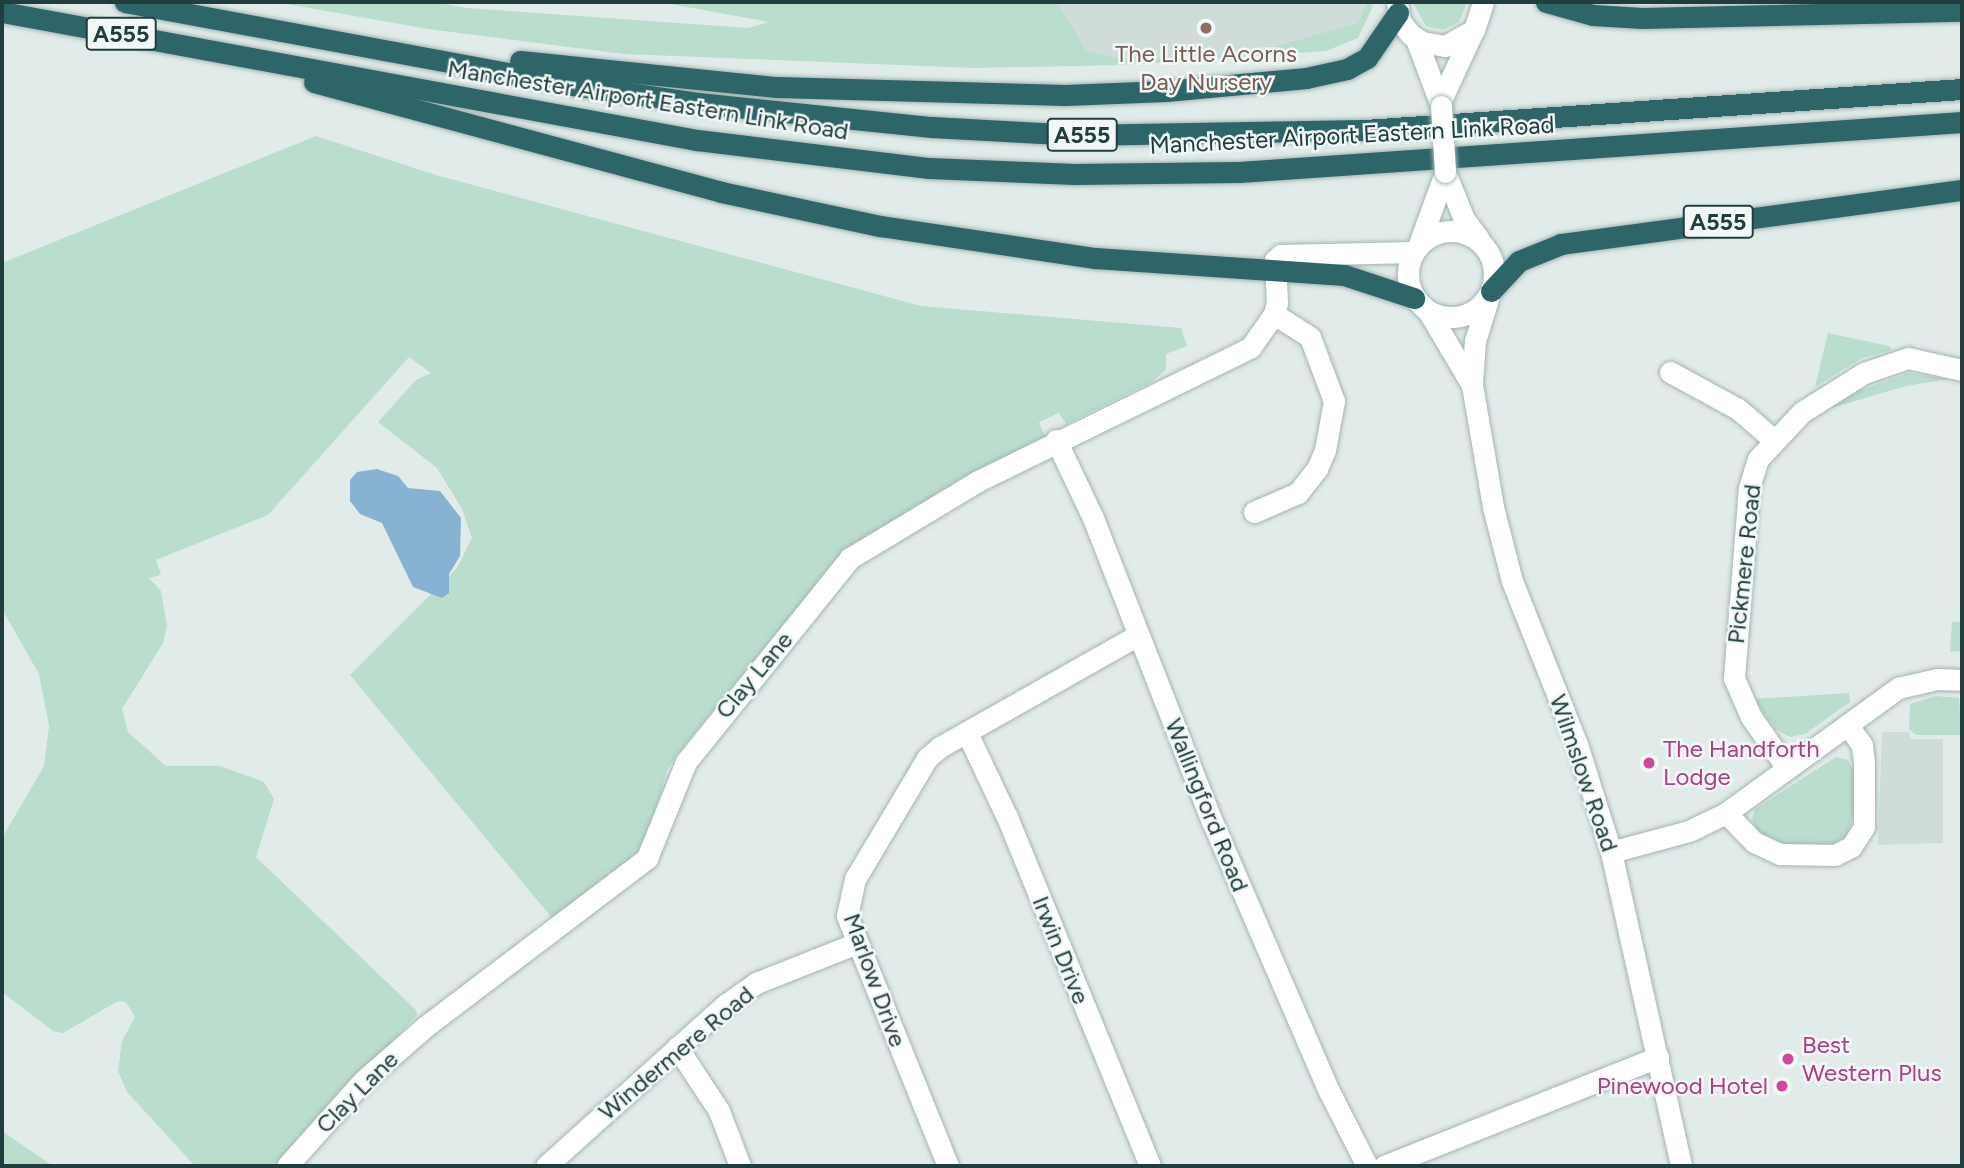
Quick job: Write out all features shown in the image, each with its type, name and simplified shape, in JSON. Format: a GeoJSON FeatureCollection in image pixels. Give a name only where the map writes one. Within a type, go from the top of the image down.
{"type":"FeatureCollection","features":[{"type":"Feature","properties":{"kind":"highway","name":"Manchester Airport Eastern Link Road"},"geometry":{"type":"LineString","coordinates":[[125,2],[698,103],[932,127],[1074,135],[1366,130],[1962,89]]}},
{"type":"Feature","properties":{"kind":"highway"},"geometry":{"type":"LineString","coordinates":[[1546,2],[1593,15],[1642,18],[1962,11]]}},
{"type":"Feature","properties":{"kind":"highway"},"geometry":{"type":"LineString","coordinates":[[209,18],[615,74],[777,87],[1065,95],[1306,78],[1347,69],[1367,58],[1397,7]]}},
{"type":"Feature","properties":{"kind":"highway","name":"Manchester Airport Eastern Link Road"},"geometry":{"type":"LineString","coordinates":[[2,12],[710,142],[929,168],[1073,174],[1239,172],[1962,122]]}},
{"type":"Feature","properties":{"kind":"highway"},"geometry":{"type":"LineString","coordinates":[[240,56],[335,88],[606,162],[880,226],[1095,258],[1363,278],[1421,304]]}},
{"type":"Feature","properties":{"kind":"highway","name":"A555"},"geometry":{"type":"LineString","coordinates":[[1490,294],[1518,261],[1561,244],[1962,190]]}},
{"type":"Feature","properties":{"kind":"street"},"geometry":{"type":"LineString","coordinates":[[1441,103],[1474,30],[1483,2]]}},
{"type":"Feature","properties":{"kind":"street"},"geometry":{"type":"LineString","coordinates":[[1397,7],[1416,39],[1441,103],[1445,173],[1432,219],[1407,273],[1421,304],[1443,317],[1466,315],[1490,294],[1494,267],[1482,243],[1464,219],[1445,173]]}},
{"type":"Feature","properties":{"kind":"street"},"geometry":{"type":"LineString","coordinates":[[1416,39],[1445,46],[1474,30]]}},
{"type":"Feature","properties":{"kind":"street"},"geometry":{"type":"LineString","coordinates":[[1254,512],[1298,493],[1317,470],[1334,401],[1310,337],[1274,314],[1278,303],[1273,270],[1275,260],[1281,255],[1416,249],[1429,236],[1450,230],[1482,243]]}},
{"type":"Feature","properties":{"kind":"street","name":"Wilmslow Road"},"geometry":{"type":"LineString","coordinates":[[1490,294],[1475,341],[1472,385],[1493,507],[1512,581],[1577,744],[1611,852],[1681,1166]]}},
{"type":"Feature","properties":{"kind":"street","name":"Wilmslow Road"},"geometry":{"type":"LineString","coordinates":[[1421,304],[1472,385]]}},
{"type":"Feature","properties":{"kind":"street","name":"Clay Lane"},"geometry":{"type":"LineString","coordinates":[[287,1166],[363,1081],[430,1023],[647,858],[686,762],[842,566],[933,506],[1056,440],[1250,348],[1274,314]]}},
{"type":"Feature","properties":{"kind":"street","name":"Pickmere Road"},"geometry":{"type":"LineString","coordinates":[[1787,768],[1751,717],[1734,678],[1749,488],[1758,459],[1773,439],[1802,412],[1864,373],[1908,358],[1962,370]]}},
{"type":"Feature","properties":{"kind":"street"},"geometry":{"type":"LineString","coordinates":[[1670,372],[1738,409],[1773,439]]}},
{"type":"Feature","properties":{"kind":"street","name":"Wallingford Road"},"geometry":{"type":"LineString","coordinates":[[1056,440],[1093,518],[1212,821],[1329,1091],[1367,1166]]}},
{"type":"Feature","properties":{"kind":"street","name":"Marlow Drive"},"geometry":{"type":"LineString","coordinates":[[948,1166],[857,943],[847,916],[848,897],[872,846],[928,758],[1138,635]]}},
{"type":"Feature","properties":{"kind":"street"},"geometry":{"type":"LineString","coordinates":[[1611,852],[1689,831],[1726,813],[1898,688],[1937,679],[1962,680]]}},
{"type":"Feature","properties":{"kind":"street"},"geometry":{"type":"LineString","coordinates":[[1726,813],[1754,842],[1780,854],[1835,855],[1851,847],[1864,827],[1864,762],[1861,745],[1848,726]]}},
{"type":"Feature","properties":{"kind":"street","name":"Irwin Drive"},"geometry":{"type":"LineString","coordinates":[[968,734],[1007,817],[1150,1166]]}},
{"type":"Feature","properties":{"kind":"street","name":"Windermere Road"},"geometry":{"type":"LineString","coordinates":[[546,1166],[677,1046],[756,983],[857,943]]}},
{"type":"Feature","properties":{"kind":"street"},"geometry":{"type":"LineString","coordinates":[[677,1046],[719,1111],[740,1166]]}},
{"type":"Feature","properties":{"kind":"street"},"geometry":{"type":"LineString","coordinates":[[1384,1166],[1658,1057]]}},
{"type":"Feature","properties":{"kind":"shaded area","name":"The Little Acorns Day Nursery"},"geometry":{"type":"Polygon","coordinates":[[[1057,2],[1367,2],[1358,23],[1272,47],[1211,56],[1124,59],[1087,51],[1057,2]]]}},
{"type":"Feature","properties":{"kind":"shaded area"},"geometry":{"type":"Polygon","coordinates":[[[1882,732],[1909,732],[1910,739],[1943,739],[1943,843],[1878,845],[1882,732]]]}},
{"type":"Feature","properties":{"kind":"green space"},"geometry":{"type":"Polygon","coordinates":[[[275,2],[433,2],[467,8],[748,28],[769,22],[659,2],[1057,2],[1087,51],[1124,59],[1211,56],[1272,47],[1358,23],[1367,2],[1373,6],[1358,38],[1326,51],[1124,65],[974,68],[623,54],[428,29],[275,2]]]}},
{"type":"Feature","properties":{"kind":"green space"},"geometry":{"type":"Polygon","coordinates":[[[1467,2],[1459,22],[1443,30],[1426,26],[1413,3],[1467,2]]]}},
{"type":"Feature","properties":{"kind":"green space"},"geometry":{"type":"Polygon","coordinates":[[[316,136],[436,175],[921,306],[1181,328],[1187,346],[1166,354],[1166,370],[1151,382],[1066,424],[1059,413],[1039,422],[1045,436],[988,465],[840,556],[678,753],[667,770],[647,846],[552,918],[350,675],[457,568],[472,538],[462,509],[437,468],[378,422],[416,380],[431,373],[409,357],[268,515],[156,560],[161,575],[149,578],[161,591],[167,626],[163,643],[122,709],[128,732],[166,766],[220,766],[264,782],[274,799],[256,857],[416,1010],[417,1015],[276,1166],[195,1166],[127,1092],[118,1071],[122,1041],[135,1017],[126,1002],[118,1001],[63,1033],[53,1031],[2,992],[2,838],[44,766],[49,726],[39,674],[2,609],[2,263],[316,136]]]}},
{"type":"Feature","properties":{"kind":"green space"},"geometry":{"type":"Polygon","coordinates":[[[1828,333],[1889,346],[1892,350],[1862,358],[1815,387],[1828,333]]]}},
{"type":"Feature","properties":{"kind":"green space"},"geometry":{"type":"Polygon","coordinates":[[[1908,373],[1949,379],[1906,386],[1828,409],[1859,391],[1908,373]]]}},
{"type":"Feature","properties":{"kind":"green space"},"geometry":{"type":"Polygon","coordinates":[[[1962,621],[1962,651],[1950,652],[1952,622],[1962,621]]]}},
{"type":"Feature","properties":{"kind":"green space"},"geometry":{"type":"Polygon","coordinates":[[[1849,693],[1850,702],[1805,734],[1790,737],[1775,729],[1754,699],[1849,693]]]}},
{"type":"Feature","properties":{"kind":"green space"},"geometry":{"type":"Polygon","coordinates":[[[1936,696],[1959,698],[1962,735],[1916,735],[1909,729],[1910,704],[1936,696]]]}},
{"type":"Feature","properties":{"kind":"green space"},"geometry":{"type":"Polygon","coordinates":[[[1836,757],[1848,760],[1855,772],[1854,812],[1847,836],[1829,846],[1781,846],[1756,831],[1752,819],[1755,809],[1836,757]]]}},
{"type":"Feature","properties":{"kind":"green space"},"geometry":{"type":"Polygon","coordinates":[[[2,1131],[53,1166],[2,1166],[2,1131]]]}},
{"type":"Feature","properties":{"kind":"water"},"geometry":{"type":"Polygon","coordinates":[[[377,469],[398,476],[408,488],[440,491],[461,518],[460,556],[449,574],[449,593],[442,598],[413,587],[382,523],[360,514],[350,501],[350,480],[357,472],[377,469]]]}},
{"type":"Feature","properties":{"kind":"place","name":"The Little Acorns Day Nursery"},"geometry":{"type":"Point","coordinates":[1206,28]}},
{"type":"Feature","properties":{"kind":"place","name":"The Handforth Lodge"},"geometry":{"type":"Point","coordinates":[1649,763]}},
{"type":"Feature","properties":{"kind":"place","name":"Best Western Plus"},"geometry":{"type":"Point","coordinates":[1788,1059]}},
{"type":"Feature","properties":{"kind":"place","name":"Pinewood Hotel"},"geometry":{"type":"Point","coordinates":[1782,1086]}}]}
